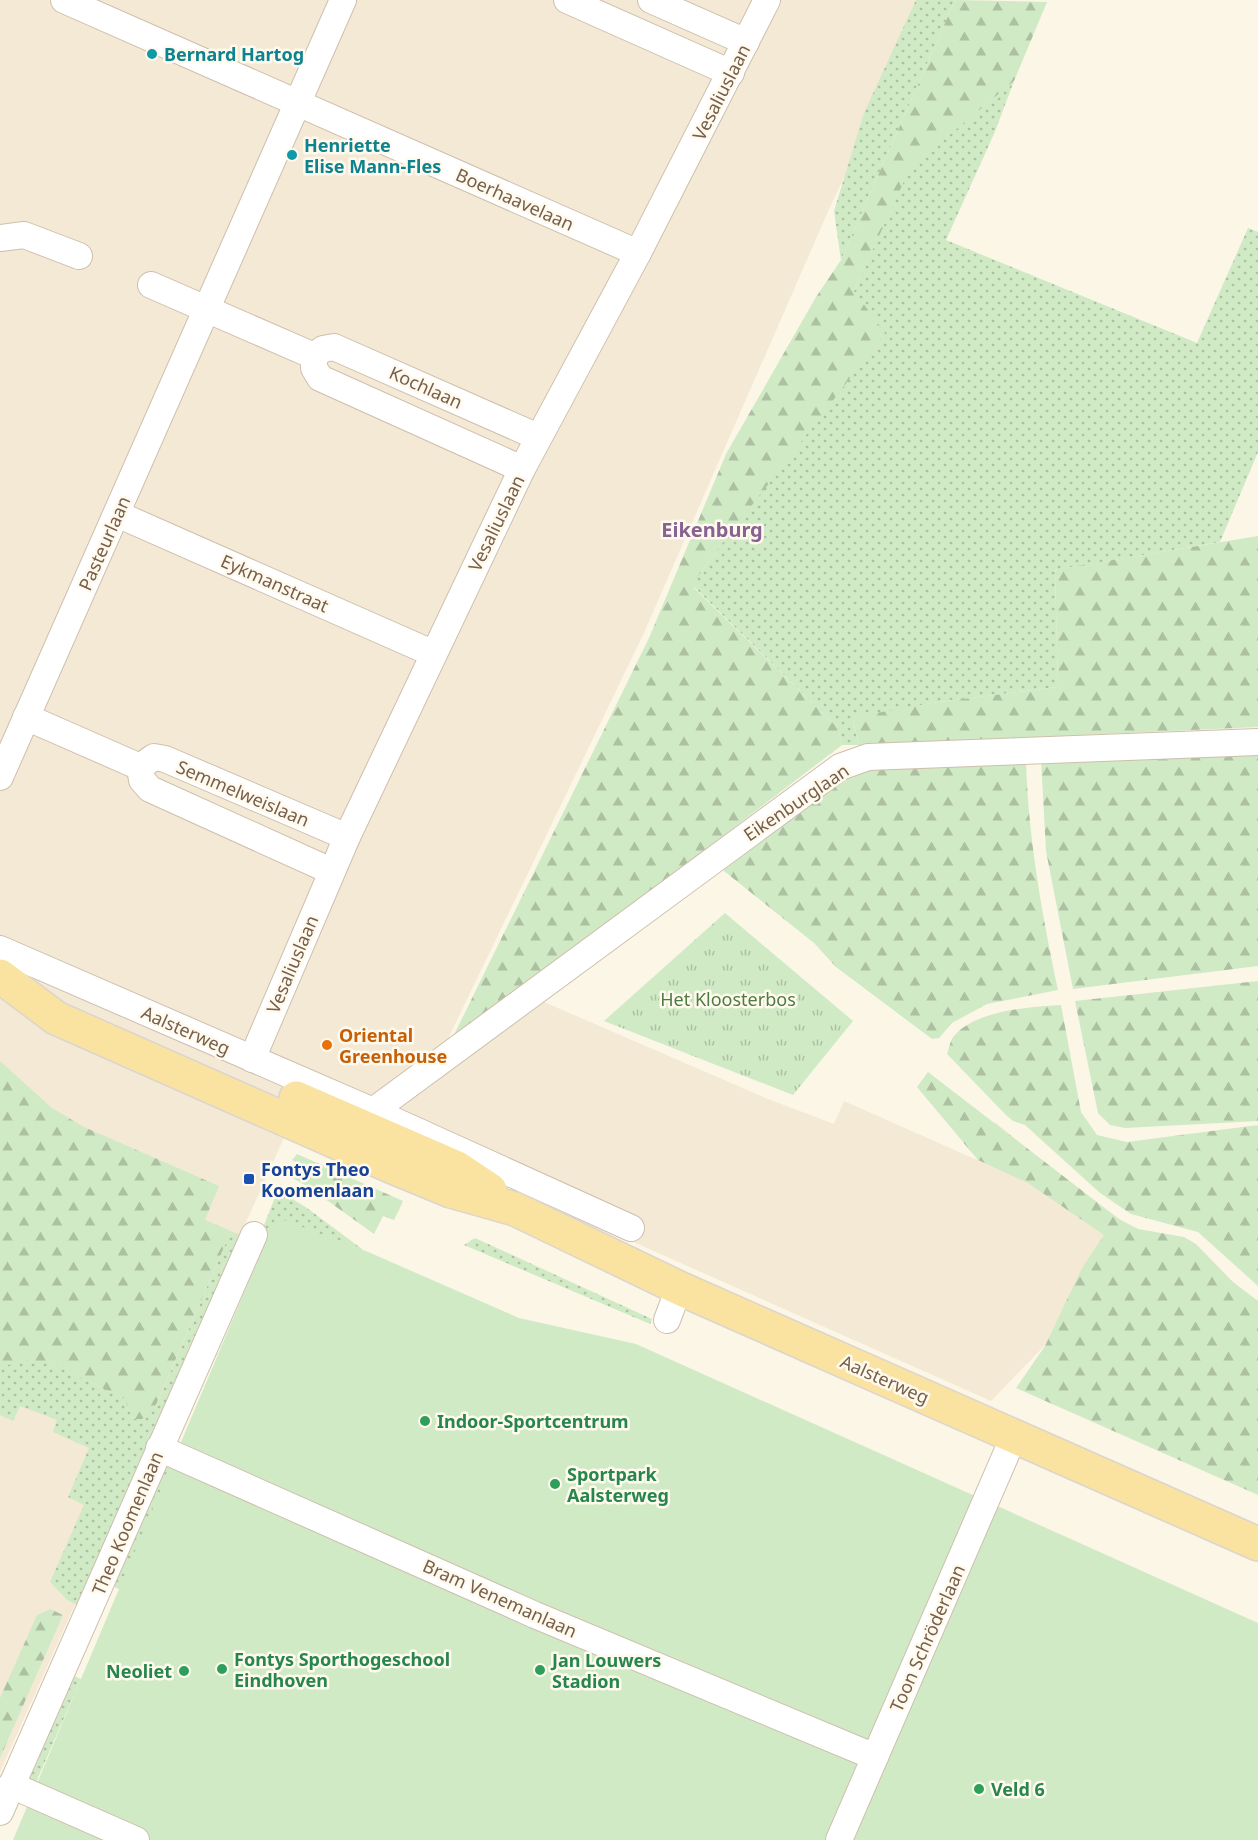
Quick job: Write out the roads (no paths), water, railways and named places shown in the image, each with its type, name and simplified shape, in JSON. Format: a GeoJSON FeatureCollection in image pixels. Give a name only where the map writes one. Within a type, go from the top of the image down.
{"type":"FeatureCollection","features":[{"type":"Feature","properties":{"kind":"main road","name":"Aalsterweg"},"geometry":{"type":"LineString","coordinates":[[0,974],[56,1018],[363,1129],[451,1191],[515,1209],[678,1288],[1258,1544]]}},
{"type":"Feature","properties":{"kind":"street","name":"Boerhaavelaan"},"geometry":{"type":"LineString","coordinates":[[63,0],[638,253]]}},
{"type":"Feature","properties":{"kind":"street","name":"Pasteurlaan"},"geometry":{"type":"LineString","coordinates":[[0,777],[117,514],[205,308],[343,0]]}},
{"type":"Feature","properties":{"kind":"street"},"geometry":{"type":"LineString","coordinates":[[567,0],[731,73]]}},
{"type":"Feature","properties":{"kind":"street"},"geometry":{"type":"LineString","coordinates":[[651,0],[746,42]]}},
{"type":"Feature","properties":{"kind":"street","name":"Vesaliuslaan"},"geometry":{"type":"LineString","coordinates":[[252,1059],[331,871],[432,653],[538,437],[638,253],[767,0]]}},
{"type":"Feature","properties":{"kind":"street"},"geometry":{"type":"LineString","coordinates":[[0,237],[24,235],[79,256]]}},
{"type":"Feature","properties":{"kind":"street"},"geometry":{"type":"LineString","coordinates":[[151,285],[314,356]]}},
{"type":"Feature","properties":{"kind":"street","name":"Kochlaan"},"geometry":{"type":"LineString","coordinates":[[522,469],[320,378],[314,368],[314,356],[323,349],[334,347],[538,437]]}},
{"type":"Feature","properties":{"kind":"street","name":"Eykmanstraat"},"geometry":{"type":"LineString","coordinates":[[117,514],[432,653]]}},
{"type":"Feature","properties":{"kind":"street"},"geometry":{"type":"LineString","coordinates":[[26,717],[140,767]]}},
{"type":"Feature","properties":{"kind":"street","name":"Eikenburglaan"},"geometry":{"type":"LineString","coordinates":[[363,1129],[528,996],[840,767],[868,757],[1258,742]]}},
{"type":"Feature","properties":{"kind":"street","name":"Semmelweislaan"},"geometry":{"type":"LineString","coordinates":[[331,871],[150,789],[142,780],[140,767],[154,758],[165,759],[347,837]]}},
{"type":"Feature","properties":{"kind":"street","name":"Aalsterweg"},"geometry":{"type":"LineString","coordinates":[[0,949],[252,1059],[363,1129],[631,1228]]}},
{"type":"Feature","properties":{"kind":"street","name":"Theo Koomenlaan"},"geometry":{"type":"LineString","coordinates":[[0,1812],[254,1235]]}},
{"type":"Feature","properties":{"kind":"street"},"geometry":{"type":"LineString","coordinates":[[667,1320],[678,1288]]}},
{"type":"Feature","properties":{"kind":"street","name":"Toon Schröderlaan"},"geometry":{"type":"LineString","coordinates":[[839,1840],[1014,1436]]}},
{"type":"Feature","properties":{"kind":"street","name":"Bram Venemanlaan"},"geometry":{"type":"LineString","coordinates":[[159,1448],[535,1615],[875,1756]]}},
{"type":"Feature","properties":{"kind":"street"},"geometry":{"type":"LineString","coordinates":[[12,1785],[136,1840]]}},
{"type":"Feature","properties":{"kind":"place","name":"Bernard Hartog"},"geometry":{"type":"Point","coordinates":[152,54]}},
{"type":"Feature","properties":{"kind":"place","name":"Henriette Elise Mann-Fles"},"geometry":{"type":"Point","coordinates":[292,155]}},
{"type":"Feature","properties":{"kind":"place","name":"Oriental Greenhouse"},"geometry":{"type":"Point","coordinates":[327,1045]}},
{"type":"Feature","properties":{"kind":"place","name":"Fontys Theo Koomenlaan"},"geometry":{"type":"Point","coordinates":[249,1179]}},
{"type":"Feature","properties":{"kind":"place","name":"Indoor-Sportcentrum"},"geometry":{"type":"Point","coordinates":[425,1421]}},
{"type":"Feature","properties":{"kind":"place","name":"Sportpark Aalsterweg"},"geometry":{"type":"Point","coordinates":[555,1484]}},
{"type":"Feature","properties":{"kind":"place","name":"Fontys Sporthogeschool Eindhoven"},"geometry":{"type":"Point","coordinates":[222,1669]}},
{"type":"Feature","properties":{"kind":"place","name":"Jan Louwers Stadion"},"geometry":{"type":"Point","coordinates":[540,1670]}},
{"type":"Feature","properties":{"kind":"place","name":"Neoliet"},"geometry":{"type":"Point","coordinates":[184,1671]}},
{"type":"Feature","properties":{"kind":"place","name":"Veld 6"},"geometry":{"type":"Point","coordinates":[979,1789]}},
{"type":"Feature","properties":{"kind":"district","name":"Eikenburg"},"geometry":{"type":"Point","coordinates":[712,529]}},
{"type":"Feature","properties":{"kind":"park label","name":"Het Kloosterbos"},"geometry":{"type":"Point","coordinates":[728,999]}}]}
